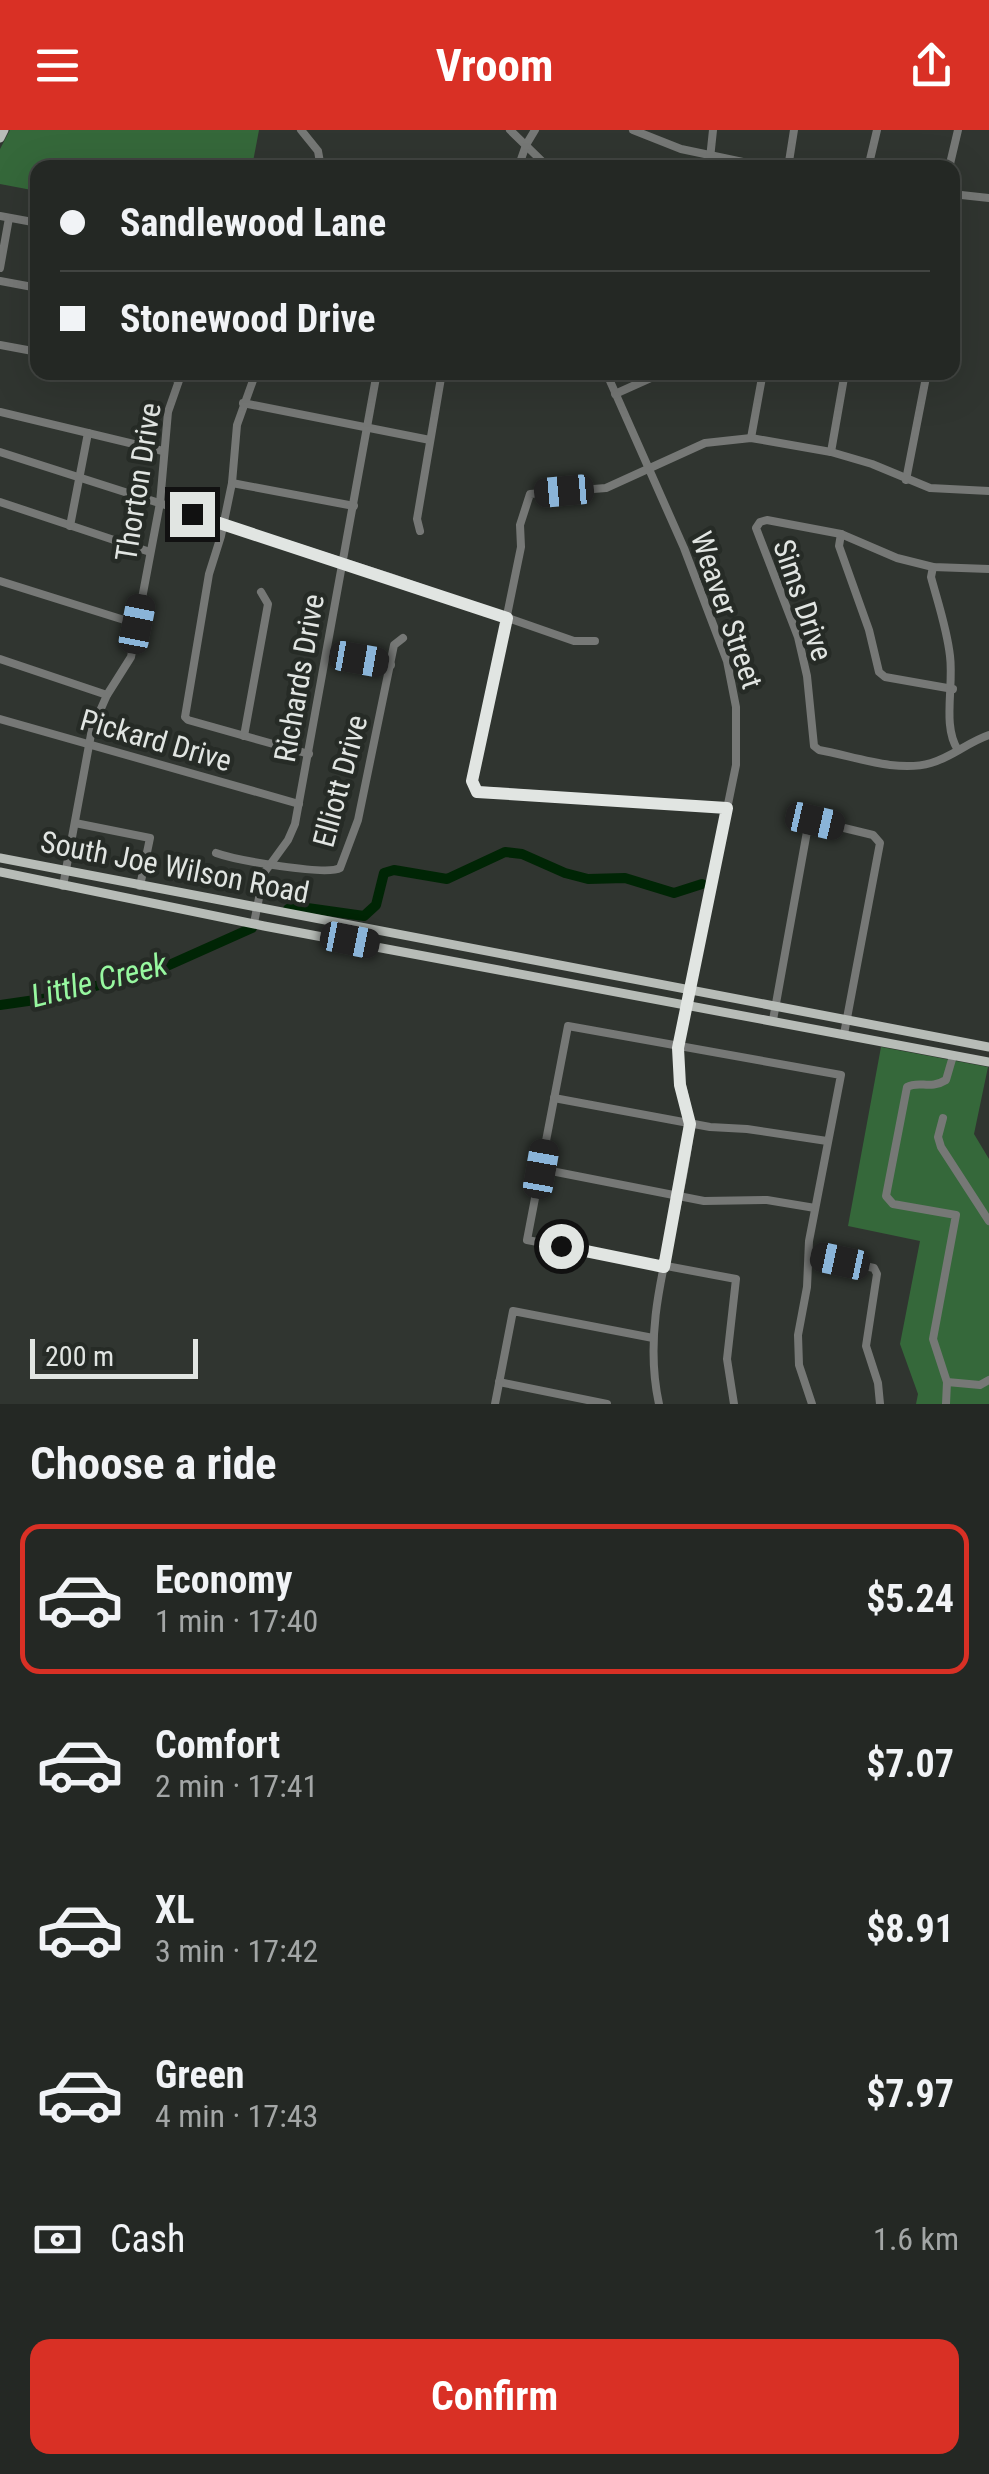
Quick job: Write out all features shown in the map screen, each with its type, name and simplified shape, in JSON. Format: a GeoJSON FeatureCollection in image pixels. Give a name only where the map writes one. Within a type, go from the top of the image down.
{"type":"FeatureCollection","features":[{"type":"Feature","properties":{"kind":"main road"},"geometry":{"type":"LineString","coordinates":[[0,138],[4,130]]}},
{"type":"Feature","properties":{"kind":"main road","name":"South Joe Wilson Road"},"geometry":{"type":"LineString","coordinates":[[0,858],[989,1047]]}},
{"type":"Feature","properties":{"kind":"main road","name":"South Joe Wilson Road"},"geometry":{"type":"LineString","coordinates":[[0,872],[254,924],[989,1062]]}},
{"type":"Feature","properties":{"kind":"street"},"geometry":{"type":"LineString","coordinates":[[301,130],[322,160]]}},
{"type":"Feature","properties":{"kind":"street"},"geometry":{"type":"LineString","coordinates":[[510,130],[541,160]]}},
{"type":"Feature","properties":{"kind":"street"},"geometry":{"type":"LineString","coordinates":[[521,160],[536,130]]}},
{"type":"Feature","properties":{"kind":"street"},"geometry":{"type":"LineString","coordinates":[[632,130],[680,150],[734,160]]}},
{"type":"Feature","properties":{"kind":"street"},"geometry":{"type":"LineString","coordinates":[[709,160],[713,130]]}},
{"type":"Feature","properties":{"kind":"street"},"geometry":{"type":"LineString","coordinates":[[789,160],[794,130]]}},
{"type":"Feature","properties":{"kind":"street"},"geometry":{"type":"LineString","coordinates":[[870,160],[876,130]]}},
{"type":"Feature","properties":{"kind":"street"},"geometry":{"type":"LineString","coordinates":[[950,160],[958,130]]}},
{"type":"Feature","properties":{"kind":"street"},"geometry":{"type":"LineString","coordinates":[[960,195],[989,198]]}},
{"type":"Feature","properties":{"kind":"street"},"geometry":{"type":"LineString","coordinates":[[0,268],[4,217],[30,222]]}},
{"type":"Feature","properties":{"kind":"street"},"geometry":{"type":"LineString","coordinates":[[0,281],[30,287]]}},
{"type":"Feature","properties":{"kind":"street"},"geometry":{"type":"LineString","coordinates":[[0,345],[30,351]]}},
{"type":"Feature","properties":{"kind":"street","name":"Thorton Drive"},"geometry":{"type":"LineString","coordinates":[[62,886],[92,729],[131,657],[160,503],[168,412],[179,380]]}},
{"type":"Feature","properties":{"kind":"street"},"geometry":{"type":"LineString","coordinates":[[253,380],[235,438],[232,483],[209,574],[185,713],[188,720],[309,754]]}},
{"type":"Feature","properties":{"kind":"street","name":"Richards Drive"},"geometry":{"type":"LineString","coordinates":[[254,924],[258,891],[288,840],[299,804],[376,380]]}},
{"type":"Feature","properties":{"kind":"street"},"geometry":{"type":"LineString","coordinates":[[420,531],[416,519],[441,380]]}},
{"type":"Feature","properties":{"kind":"street","name":"Weaver Street"},"geometry":{"type":"LineString","coordinates":[[609,380],[697,582],[734,688],[738,740],[678,1048],[680,1085],[690,1124],[653,1338],[659,1404]]}},
{"type":"Feature","properties":{"kind":"street"},"geometry":{"type":"LineString","coordinates":[[615,394],[646,380]]}},
{"type":"Feature","properties":{"kind":"street"},"geometry":{"type":"LineString","coordinates":[[751,438],[762,380]]}},
{"type":"Feature","properties":{"kind":"street"},"geometry":{"type":"LineString","coordinates":[[830,452],[844,380]]}},
{"type":"Feature","properties":{"kind":"street"},"geometry":{"type":"LineString","coordinates":[[906,480],[925,380]]}},
{"type":"Feature","properties":{"kind":"street"},"geometry":{"type":"LineString","coordinates":[[243,403],[430,440]]}},
{"type":"Feature","properties":{"kind":"street"},"geometry":{"type":"LineString","coordinates":[[0,412],[163,450]]}},
{"type":"Feature","properties":{"kind":"street"},"geometry":{"type":"LineString","coordinates":[[70,526],[88,432]]}},
{"type":"Feature","properties":{"kind":"street"},"geometry":{"type":"LineString","coordinates":[[727,808],[475,790],[472,781],[521,547],[520,525],[530,494],[606,488],[705,443],[751,438],[830,452],[930,488],[989,491]]}},
{"type":"Feature","properties":{"kind":"street"},"geometry":{"type":"LineString","coordinates":[[0,452],[574,641],[595,641]]}},
{"type":"Feature","properties":{"kind":"street"},"geometry":{"type":"LineString","coordinates":[[232,483],[354,506]]}},
{"type":"Feature","properties":{"kind":"street"},"geometry":{"type":"LineString","coordinates":[[0,502],[150,552]]}},
{"type":"Feature","properties":{"kind":"street","name":"Sims Drive"},"geometry":{"type":"LineString","coordinates":[[989,568],[934,566],[897,558],[842,534],[767,520],[756,528],[798,637],[813,744],[819,750],[906,766],[928,764],[989,735]]}},
{"type":"Feature","properties":{"kind":"street"},"geometry":{"type":"LineString","coordinates":[[842,534],[840,546],[879,672],[885,677],[953,689]]}},
{"type":"Feature","properties":{"kind":"street"},"geometry":{"type":"LineString","coordinates":[[934,566],[931,578],[950,652],[953,689],[948,730],[958,750]]}},
{"type":"Feature","properties":{"kind":"street"},"geometry":{"type":"LineString","coordinates":[[0,581],[137,624]]}},
{"type":"Feature","properties":{"kind":"street"},"geometry":{"type":"LineString","coordinates":[[244,736],[268,604],[261,592]]}},
{"type":"Feature","properties":{"kind":"street","name":"Elliott Drive"},"geometry":{"type":"LineString","coordinates":[[270,865],[331,872],[340,868],[358,820],[394,646],[402,638]]}},
{"type":"Feature","properties":{"kind":"street"},"geometry":{"type":"LineString","coordinates":[[327,653],[391,665]]}},
{"type":"Feature","properties":{"kind":"street"},"geometry":{"type":"LineString","coordinates":[[0,659],[108,695]]}},
{"type":"Feature","properties":{"kind":"street","name":"Pickard Drive"},"geometry":{"type":"LineString","coordinates":[[0,719],[299,804]]}},
{"type":"Feature","properties":{"kind":"street"},"geometry":{"type":"LineString","coordinates":[[772,1020],[808,826],[815,821],[873,835],[880,843],[844,1034]]}},
{"type":"Feature","properties":{"kind":"street"},"geometry":{"type":"LineString","coordinates":[[75,823],[150,838],[140,886]]}},
{"type":"Feature","properties":{"kind":"street"},"geometry":{"type":"LineString","coordinates":[[216,853],[270,865]]}},
{"type":"Feature","properties":{"kind":"street"},"geometry":{"type":"LineString","coordinates":[[734,1404],[727,1359],[736,1280],[527,1240],[568,1026],[841,1075],[815,1208],[798,1334],[800,1365],[812,1404]]}},
{"type":"Feature","properties":{"kind":"street"},"geometry":{"type":"LineString","coordinates":[[953,1056],[946,1080],[929,1087],[907,1087],[886,1196],[893,1204],[956,1215]]}},
{"type":"Feature","properties":{"kind":"street"},"geometry":{"type":"LineString","coordinates":[[554,1098],[690,1124],[828,1141]]}},
{"type":"Feature","properties":{"kind":"street"},"geometry":{"type":"LineString","coordinates":[[943,1118],[938,1137],[941,1147],[989,1220]]}},
{"type":"Feature","properties":{"kind":"street"},"geometry":{"type":"LineString","coordinates":[[541,1169],[704,1201],[767,1200],[815,1208]]}},
{"type":"Feature","properties":{"kind":"street"},"geometry":{"type":"LineString","coordinates":[[946,1404],[947,1382],[933,1339],[956,1215],[974,1198]]}},
{"type":"Feature","properties":{"kind":"street"},"geometry":{"type":"LineString","coordinates":[[809,1254],[874,1268],[877,1274],[866,1346],[880,1404]]}},
{"type":"Feature","properties":{"kind":"street"},"geometry":{"type":"LineString","coordinates":[[495,1404],[513,1312],[653,1338]]}},
{"type":"Feature","properties":{"kind":"street"},"geometry":{"type":"LineString","coordinates":[[947,1382],[980,1386],[989,1380]]}},
{"type":"Feature","properties":{"kind":"street"},"geometry":{"type":"LineString","coordinates":[[499,1382],[607,1404]]}},
{"type":"Feature","properties":{"kind":"green space"},"geometry":{"type":"Polygon","coordinates":[[[10,130],[259,130],[253,160],[30,160],[30,190],[0,184],[0,149],[10,130]]]}},
{"type":"Feature","properties":{"kind":"green space"},"geometry":{"type":"Polygon","coordinates":[[[881,1047],[988,1067],[974,1134],[989,1159],[989,1404],[916,1404],[918,1394],[900,1344],[920,1241],[848,1226],[881,1047]]]}},
{"type":"Feature","properties":{"kind":"waterway","name":"Little Creek"},"geometry":{"type":"LineString","coordinates":[[288,909],[293,906],[364,916],[376,905],[384,873],[394,870],[447,879],[505,852],[522,854],[588,879],[625,878],[674,893],[702,884]]}},
{"type":"Feature","properties":{"kind":"waterway","name":"Little Creek"},"geometry":{"type":"LineString","coordinates":[[0,1005],[49,998],[158,970],[252,928]]}},
{"type":"Feature","properties":{"kind":"route"},"geometry":{"type":"LineString","coordinates":[[192,514],[507,618],[472,781],[477,792],[727,808],[678,1048],[680,1085],[689,1111],[689,1140],[664,1267],[561,1246]]}}]}
